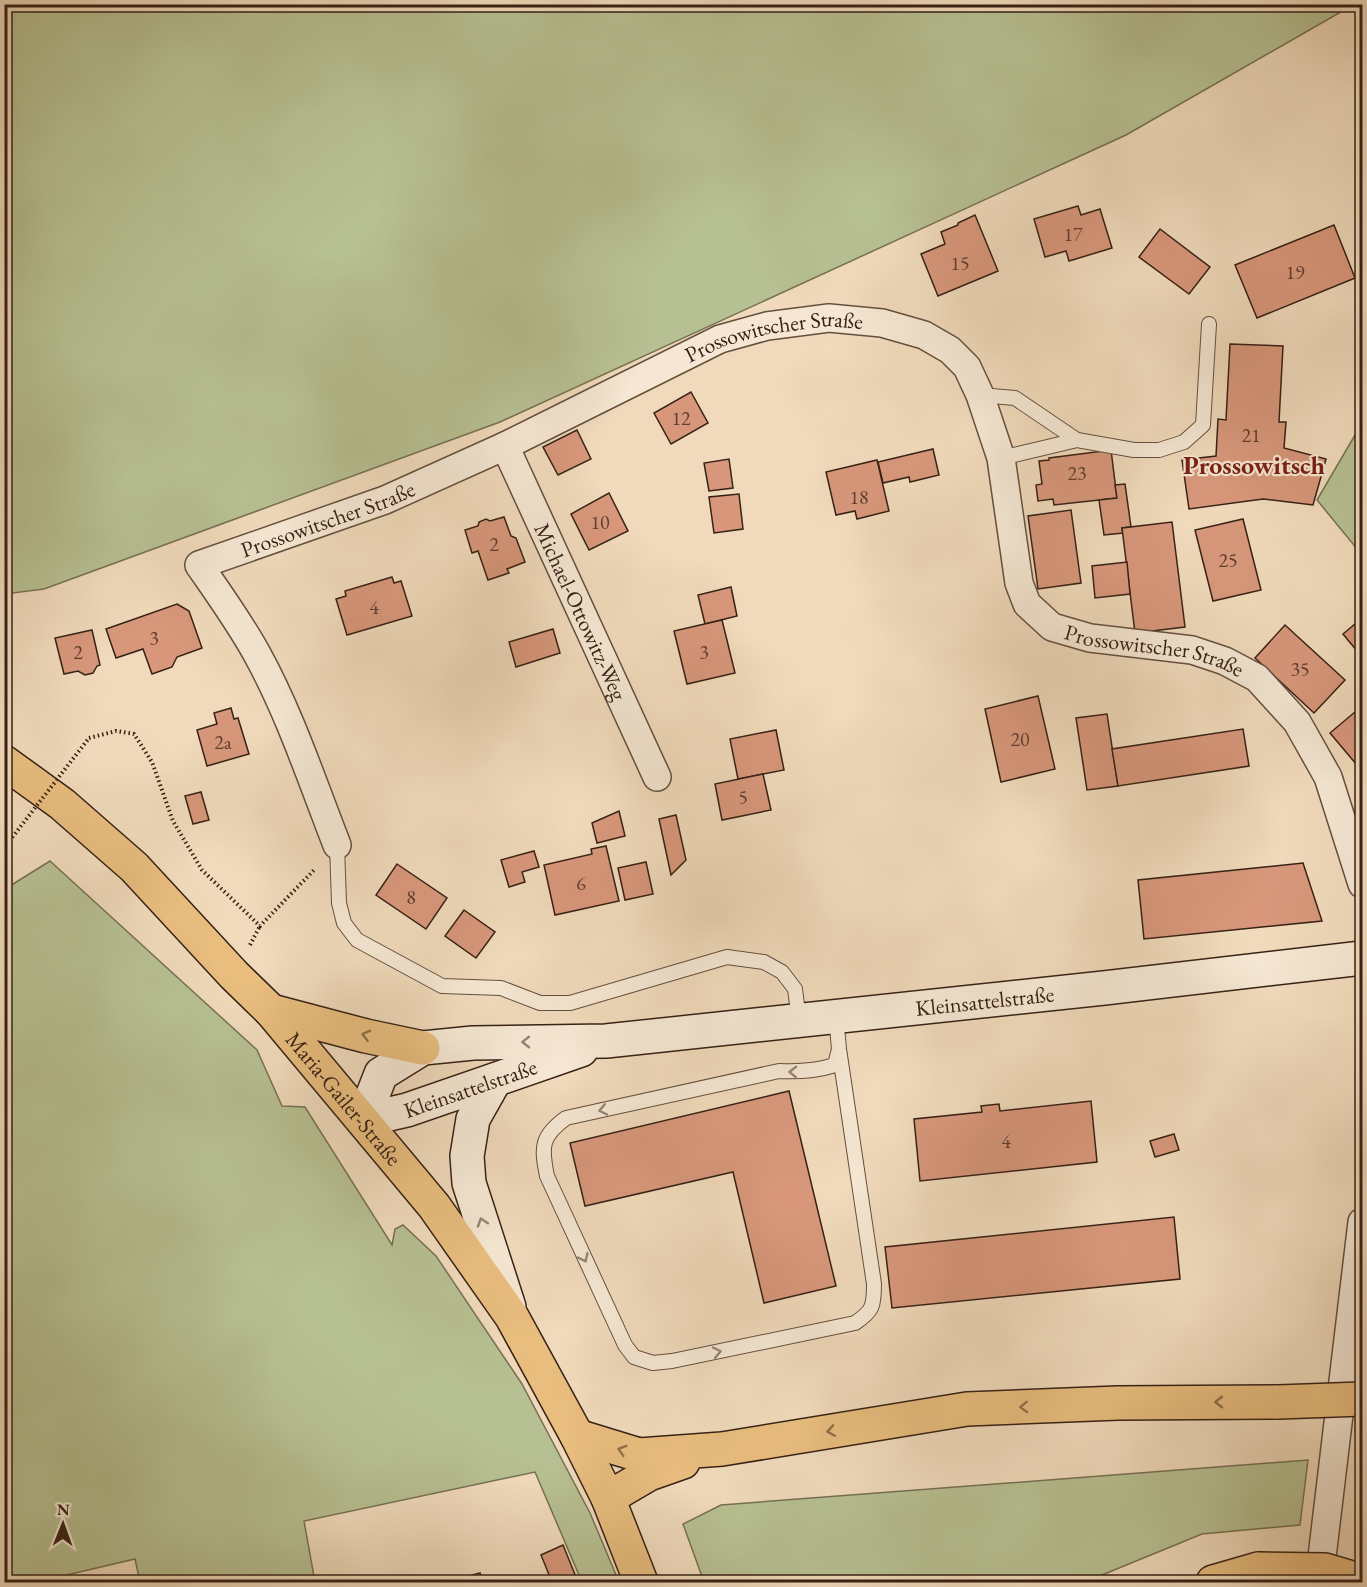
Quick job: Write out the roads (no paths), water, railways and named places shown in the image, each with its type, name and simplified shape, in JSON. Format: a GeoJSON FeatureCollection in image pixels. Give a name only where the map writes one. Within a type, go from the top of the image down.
{"type":"FeatureCollection","features":[{"type":"Feature","properties":{"kind":"main road","name":"Maria-Gailer-Straße"},"geometry":{"type":"LineString","coordinates":[[4,762],[62,804],[134,867],[234,975],[271,1011],[434,1206],[512,1317],[608,1497],[641,1582]]}},
{"type":"Feature","properties":{"kind":"main road","name":"Kleinsattelstraße"},"geometry":{"type":"LineString","coordinates":[[363,1120],[381,1074],[423,1048],[473,1042],[606,1041],[1362,958]]}},
{"type":"Feature","properties":{"kind":"main road"},"geometry":{"type":"LineString","coordinates":[[271,1011],[366,1036],[423,1048]]}},
{"type":"Feature","properties":{"kind":"main road","name":"Kleinsattelstraße"},"geometry":{"type":"LineString","coordinates":[[363,1120],[407,1110],[606,1041]]}},
{"type":"Feature","properties":{"kind":"main road"},"geometry":{"type":"LineString","coordinates":[[495,1080],[473,1119],[466,1156],[469,1183],[512,1317]]}},
{"type":"Feature","properties":{"kind":"main road"},"geometry":{"type":"LineString","coordinates":[[577,1436],[639,1455],[722,1449],[968,1409],[1118,1403],[1362,1399]]}},
{"type":"Feature","properties":{"kind":"main road"},"geometry":{"type":"LineString","coordinates":[[608,1497],[648,1474],[722,1449]]}},
{"type":"Feature","properties":{"kind":"main road"},"geometry":{"type":"LineString","coordinates":[[1213,1582],[1258,1569],[1324,1570],[1362,1581]]}},
{"type":"Feature","properties":{"kind":"street","name":"Prossowitscher Straße"},"geometry":{"type":"LineString","coordinates":[[337,845],[286,714],[258,655],[199,565],[385,500],[505,446],[720,339],[766,326],[829,318],[882,323],[924,335],[950,350],[967,367],[980,395],[1001,458],[1020,583],[1027,604],[1052,627],[1090,638],[1192,650],[1225,661],[1257,678],[1297,722],[1328,777],[1362,884]]}},
{"type":"Feature","properties":{"kind":"street","name":"Michael-Ottowitz-Weg"},"geometry":{"type":"LineString","coordinates":[[505,446],[657,777]]}},
{"type":"Feature","properties":{"kind":"street"},"geometry":{"type":"LineString","coordinates":[[1319,1582],[1362,1222]]}},
{"type":"Feature","properties":{"kind":"lane"},"geometry":{"type":"LineString","coordinates":[[1001,458],[1077,440],[1134,450],[1159,450],[1184,442],[1203,425],[1209,324]]}},
{"type":"Feature","properties":{"kind":"lane"},"geometry":{"type":"LineString","coordinates":[[980,395],[1015,398],[1077,440]]}},
{"type":"Feature","properties":{"kind":"lane"},"geometry":{"type":"LineString","coordinates":[[337,845],[339,903],[344,923],[357,939],[442,986],[501,988],[540,1003],[570,1003],[727,957],[764,962],[782,972],[795,989],[799,1020]]}},
{"type":"Feature","properties":{"kind":"lane"},"geometry":{"type":"LineString","coordinates":[[836,1016],[874,1284],[874,1301],[867,1314],[855,1323],[672,1361],[653,1363],[634,1357],[625,1345],[546,1176],[543,1158],[545,1141],[554,1127],[566,1118],[779,1071],[819,1070],[835,1065],[839,1049]]}},
{"type":"Feature","properties":{"kind":"district","name":"Prossowitsch"},"geometry":{"type":"Point","coordinates":[1254,465]}}]}
